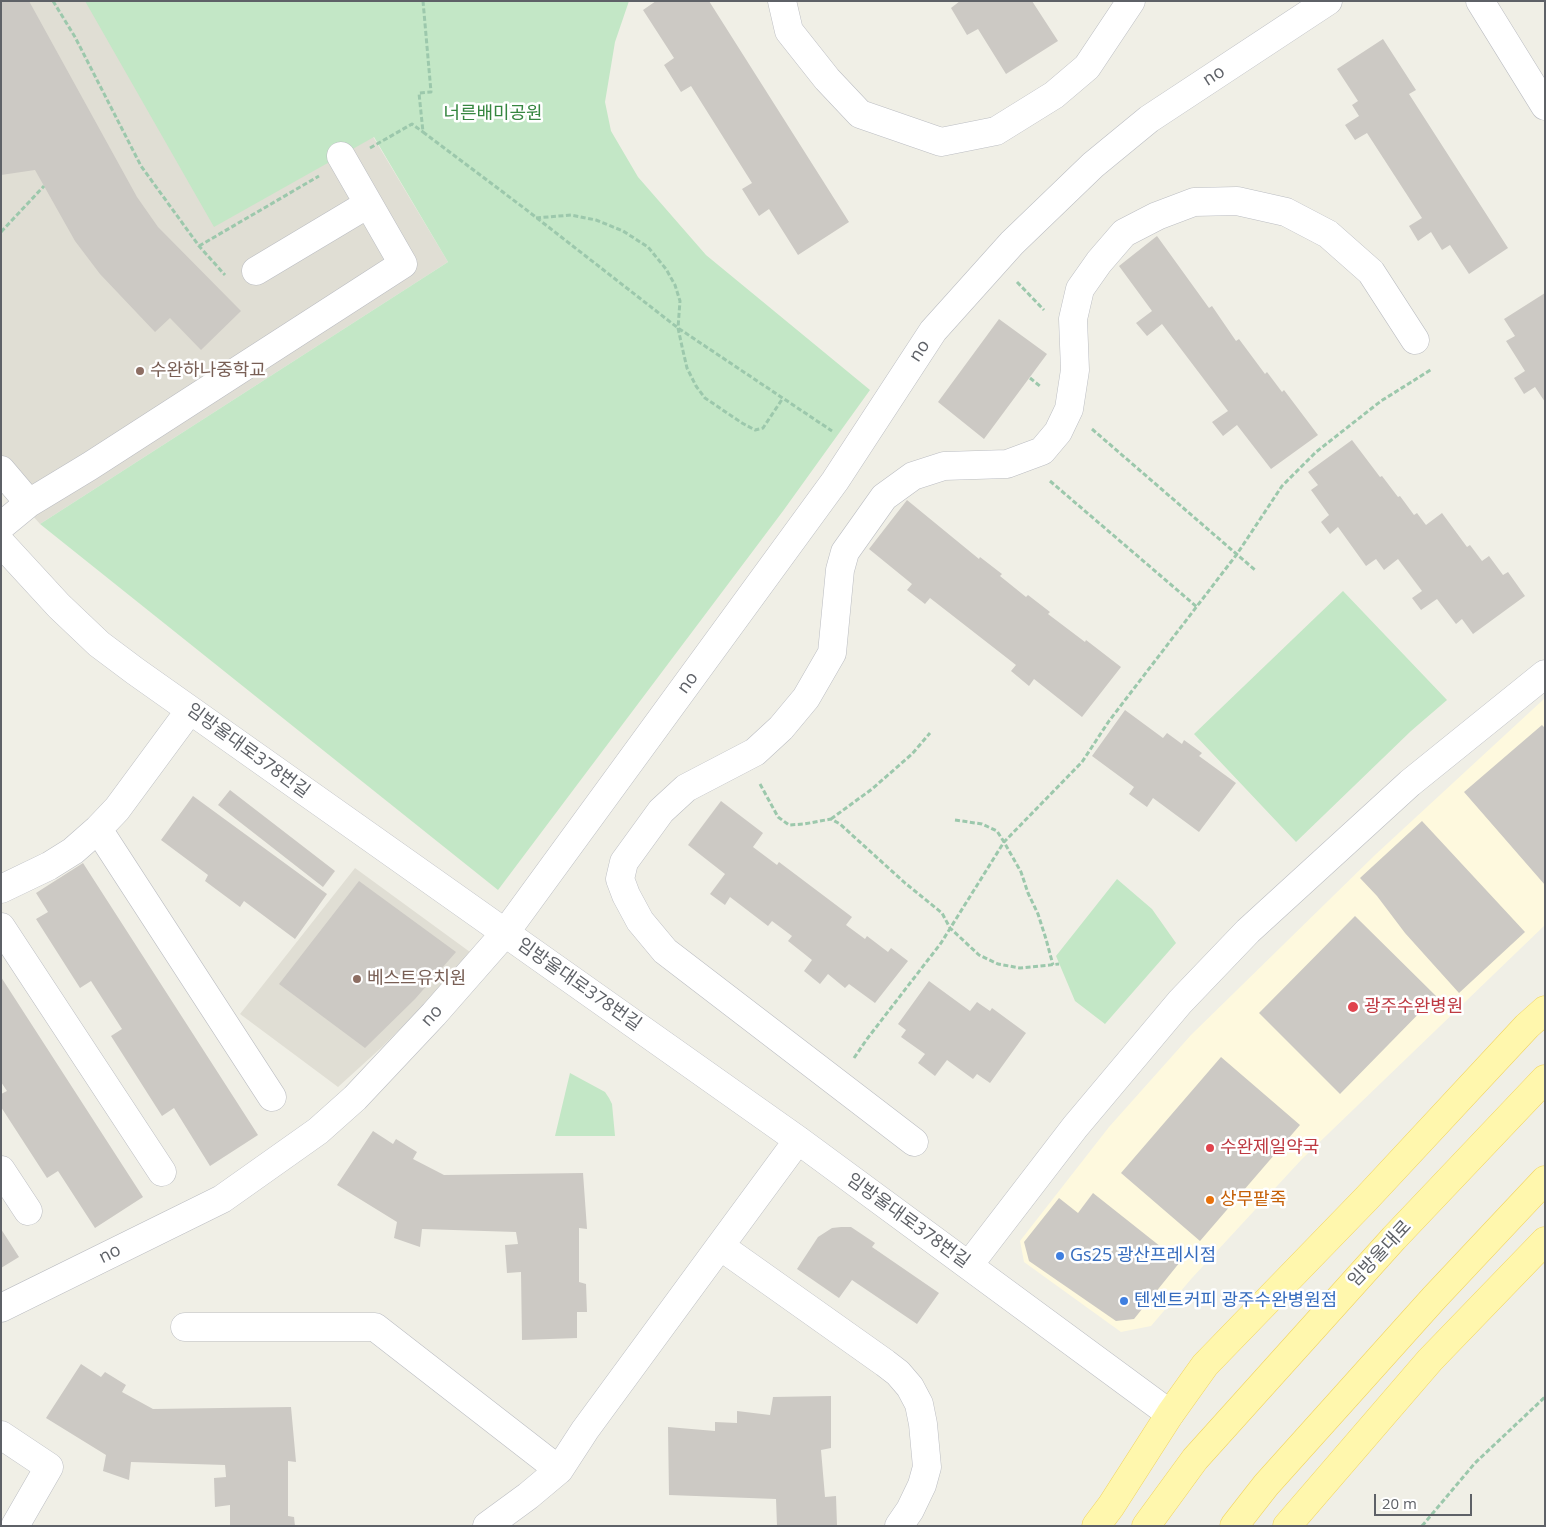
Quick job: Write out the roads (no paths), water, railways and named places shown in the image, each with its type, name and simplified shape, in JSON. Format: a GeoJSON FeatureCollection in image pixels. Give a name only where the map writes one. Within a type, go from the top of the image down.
{"type":"FeatureCollection","features":[{"type":"Feature","properties":{"kind":"main road"},"geometry":{"type":"LineString","coordinates":[[1096,1526],[1170,1414],[1205,1365],[1366,1199],[1526,1026],[1545,1010]]}},
{"type":"Feature","properties":{"kind":"main road","name":"임방울대로"},"geometry":{"type":"LineString","coordinates":[[1146,1526],[1195,1459],[1394,1238],[1545,1079]]}},
{"type":"Feature","properties":{"kind":"main road"},"geometry":{"type":"LineString","coordinates":[[1234,1526],[1266,1484],[1441,1291],[1545,1180]]}},
{"type":"Feature","properties":{"kind":"main road"},"geometry":{"type":"LineString","coordinates":[[1287,1526],[1430,1360],[1545,1241]]}},
{"type":"Feature","properties":{"kind":"street"},"geometry":{"type":"LineString","coordinates":[[782,1],[790,31],[826,79],[860,114],[941,142],[996,131],[1054,94],[1088,67],[1131,1]]}},
{"type":"Feature","properties":{"kind":"street","name":"no"},"geometry":{"type":"LineString","coordinates":[[1,1308],[222,1199],[267,1169],[318,1131],[355,1098],[505,933],[836,481],[933,331],[998,259],[1093,165],[1149,119],[1328,1]]}},
{"type":"Feature","properties":{"kind":"street"},"geometry":{"type":"LineString","coordinates":[[1480,1],[1545,106]]}},
{"type":"Feature","properties":{"kind":"street"},"geometry":{"type":"LineString","coordinates":[[1,526],[29,503],[90,466],[403,264],[343,159]]}},
{"type":"Feature","properties":{"kind":"street"},"geometry":{"type":"LineString","coordinates":[[914,1142],[665,952],[640,921],[620,879],[624,862],[661,811],[686,788],[755,752],[781,728],[806,698],[832,653],[840,570],[846,552],[884,497],[913,476],[944,466],[1007,464],[1042,451],[1058,432],[1069,410],[1075,370],[1073,319],[1080,289],[1099,262],[1124,233],[1157,216],[1194,202],[1237,202],[1286,212],[1328,234],[1371,272],[1415,340]]}},
{"type":"Feature","properties":{"kind":"street"},"geometry":{"type":"LineString","coordinates":[[256,271],[368,204]]}},
{"type":"Feature","properties":{"kind":"street"},"geometry":{"type":"LineString","coordinates":[[1,470],[29,503]]}},
{"type":"Feature","properties":{"kind":"street","name":"임방울대로378번길"},"geometry":{"type":"LineString","coordinates":[[1,543],[59,606],[99,644],[798,1140],[1170,1414]]}},
{"type":"Feature","properties":{"kind":"street"},"geometry":{"type":"LineString","coordinates":[[969,1266],[1075,1126],[1180,1002],[1248,931],[1410,783],[1545,674]]}},
{"type":"Feature","properties":{"kind":"street"},"geometry":{"type":"LineString","coordinates":[[1,889],[49,866],[73,851],[98,829],[117,809],[190,710]]}},
{"type":"Feature","properties":{"kind":"street"},"geometry":{"type":"LineString","coordinates":[[98,829],[272,1097]]}},
{"type":"Feature","properties":{"kind":"street"},"geometry":{"type":"LineString","coordinates":[[1,927],[162,1172]]}},
{"type":"Feature","properties":{"kind":"street"},"geometry":{"type":"LineString","coordinates":[[487,1526],[559,1470],[585,1430],[798,1140]]}},
{"type":"Feature","properties":{"kind":"street"},"geometry":{"type":"LineString","coordinates":[[1,1170],[28,1211]]}},
{"type":"Feature","properties":{"kind":"street"},"geometry":{"type":"LineString","coordinates":[[720,1246],[885,1363],[898,1373],[910,1387],[919,1404],[926,1446],[927,1467],[922,1485],[910,1510],[899,1526]]}},
{"type":"Feature","properties":{"kind":"street"},"geometry":{"type":"LineString","coordinates":[[185,1327],[375,1328],[559,1470]]}},
{"type":"Feature","properties":{"kind":"street"},"geometry":{"type":"LineString","coordinates":[[1,1435],[49,1467],[15,1526]]}},
{"type":"Feature","properties":{"kind":"place","name":"수완하나중학교"},"geometry":{"type":"Point","coordinates":[140,371]}},
{"type":"Feature","properties":{"kind":"place","name":"베스트유치원"},"geometry":{"type":"Point","coordinates":[357,979]}},
{"type":"Feature","properties":{"kind":"place","name":"광주수완병원"},"geometry":{"type":"Point","coordinates":[1353,1007]}},
{"type":"Feature","properties":{"kind":"place","name":"수완제일약국"},"geometry":{"type":"Point","coordinates":[1210,1148]}},
{"type":"Feature","properties":{"kind":"place","name":"상무팥죽"},"geometry":{"type":"Point","coordinates":[1210,1200]}},
{"type":"Feature","properties":{"kind":"place","name":"Gs25 광산프레시점"},"geometry":{"type":"Point","coordinates":[1060,1256]}},
{"type":"Feature","properties":{"kind":"place","name":"텐센트커피 광주수완병원점"},"geometry":{"type":"Point","coordinates":[1124,1301]}},
{"type":"Feature","properties":{"kind":"park label","name":"너른배미공원"},"geometry":{"type":"Point","coordinates":[493,114]}}]}
